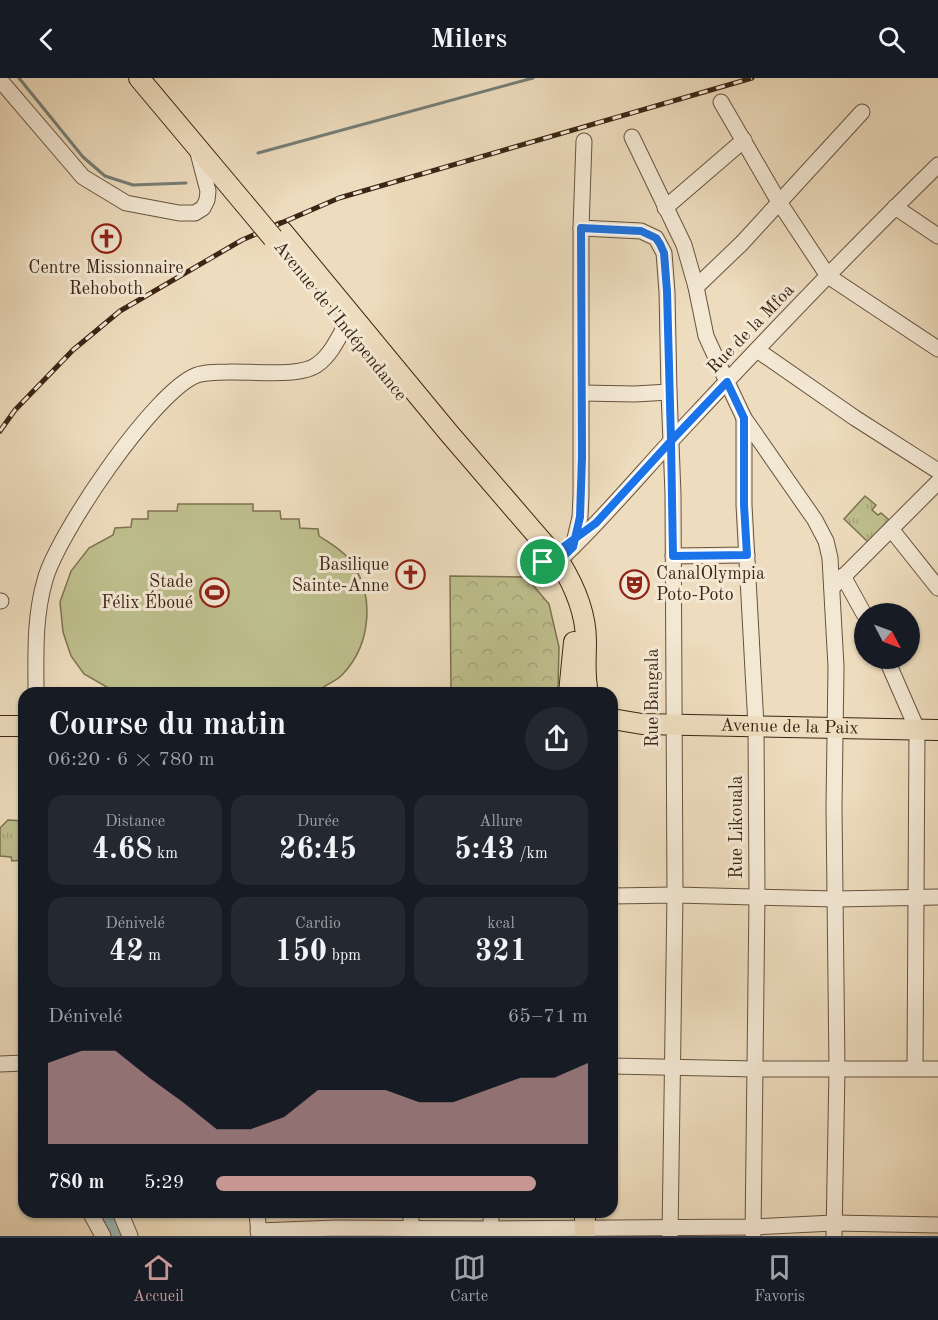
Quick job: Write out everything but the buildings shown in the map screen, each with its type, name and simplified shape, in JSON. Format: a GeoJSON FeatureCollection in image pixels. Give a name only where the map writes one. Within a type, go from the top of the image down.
{"type":"FeatureCollection","features":[{"type":"Feature","properties":{"kind":"main road","name":"Avenue de l'Indépendance"},"geometry":{"type":"LineString","coordinates":[[139,78],[196,147],[248,198]]}},
{"type":"Feature","properties":{"kind":"main road","name":"Avenue de l'Indépendance"},"geometry":{"type":"LineString","coordinates":[[157,78],[277,235],[344,328],[551,562],[570,579],[583,615],[587,687]]}},
{"type":"Feature","properties":{"kind":"main road","name":"Avenue de l'Indépendance"},"geometry":{"type":"LineString","coordinates":[[277,235],[448,432],[551,562],[573,618],[574,641],[570,687]]}},
{"type":"Feature","properties":{"kind":"main road"},"geometry":{"type":"LineString","coordinates":[[618,720],[642,724]]}},
{"type":"Feature","properties":{"kind":"main road","name":"Avenue de la Paix"},"geometry":{"type":"LineString","coordinates":[[642,724],[836,726],[938,730]]}},
{"type":"Feature","properties":{"kind":"main road"},"geometry":{"type":"LineString","coordinates":[[618,731],[642,724]]}},
{"type":"Feature","properties":{"kind":"main road"},"geometry":{"type":"LineString","coordinates":[[0,726],[18,726]]}},
{"type":"Feature","properties":{"kind":"street"},"geometry":{"type":"LineString","coordinates":[[0,80],[83,177],[126,203],[179,213],[195,213],[203,208],[208,191],[196,147]]}},
{"type":"Feature","properties":{"kind":"street"},"geometry":{"type":"LineString","coordinates":[[721,102],[779,202],[828,276],[938,349]]}},
{"type":"Feature","properties":{"kind":"street"},"geometry":{"type":"LineString","coordinates":[[696,287],[742,243],[862,112]]}},
{"type":"Feature","properties":{"kind":"street"},"geometry":{"type":"LineString","coordinates":[[632,137],[684,245],[706,336],[744,418],[815,520],[826,541],[832,588],[836,667],[834,807],[837,1069],[834,1230]]}},
{"type":"Feature","properties":{"kind":"street"},"geometry":{"type":"LineString","coordinates":[[665,208],[744,140]]}},
{"type":"Feature","properties":{"kind":"street"},"geometry":{"type":"LineString","coordinates":[[574,542],[580,517],[581,228],[584,141]]}},
{"type":"Feature","properties":{"kind":"street","name":"Rue de la Mfoa"},"geometry":{"type":"LineString","coordinates":[[551,562],[596,523],[757,350],[938,165]]}},
{"type":"Feature","properties":{"kind":"street"},"geometry":{"type":"LineString","coordinates":[[895,207],[938,236]]}},
{"type":"Feature","properties":{"kind":"street","name":"Rue Bangala"},"geometry":{"type":"LineString","coordinates":[[581,228],[641,231],[656,238],[664,253],[667,291],[673,556],[675,895],[670,1231]]}},
{"type":"Feature","properties":{"kind":"street"},"geometry":{"type":"LineString","coordinates":[[36,687],[35,633],[45,578],[60,545],[85,501],[155,408],[182,383],[198,375],[218,372],[302,372],[316,366],[335,344],[344,328]]}},
{"type":"Feature","properties":{"kind":"street"},"geometry":{"type":"LineString","coordinates":[[757,350],[855,418],[938,471]]}},
{"type":"Feature","properties":{"kind":"street"},"geometry":{"type":"LineString","coordinates":[[582,393],[669,392]]}},
{"type":"Feature","properties":{"kind":"street","name":"Rue Likouala"},"geometry":{"type":"LineString","coordinates":[[744,418],[744,505],[756,726],[757,896],[753,1231]]}},
{"type":"Feature","properties":{"kind":"street"},"geometry":{"type":"LineString","coordinates":[[832,588],[938,482]]}},
{"type":"Feature","properties":{"kind":"street"},"geometry":{"type":"LineString","coordinates":[[891,529],[938,588]]}},
{"type":"Feature","properties":{"kind":"street"},"geometry":{"type":"LineString","coordinates":[[673,556],[747,555]]}},
{"type":"Feature","properties":{"kind":"street"},"geometry":{"type":"LineString","coordinates":[[843,576],[858,603]]}},
{"type":"Feature","properties":{"kind":"street"},"geometry":{"type":"LineString","coordinates":[[891,669],[917,729],[915,1068]]}},
{"type":"Feature","properties":{"kind":"street"},"geometry":{"type":"LineString","coordinates":[[618,896],[757,896],[836,899],[938,897]]}},
{"type":"Feature","properties":{"kind":"street"},"geometry":{"type":"LineString","coordinates":[[0,1064],[18,1063]]}},
{"type":"Feature","properties":{"kind":"street"},"geometry":{"type":"LineString","coordinates":[[618,1066],[754,1070],[938,1069]]}},
{"type":"Feature","properties":{"kind":"street"},"geometry":{"type":"LineString","coordinates":[[93,1218],[103,1236]]}},
{"type":"Feature","properties":{"kind":"street"},"geometry":{"type":"LineString","coordinates":[[122,1218],[130,1236]]}},
{"type":"Feature","properties":{"kind":"street"},"geometry":{"type":"LineString","coordinates":[[257,1218],[258,1233],[334,1225],[411,1233],[491,1233],[585,1225],[670,1231],[914,1230],[938,1225]]}},
{"type":"Feature","properties":{"kind":"green space"},"geometry":{"type":"Polygon","coordinates":[[[865,496],[876,505],[872,510],[878,515],[881,513],[889,520],[868,542],[844,519],[865,496]]]}},
{"type":"Feature","properties":{"kind":"green space","name":"Stade Félix Éboué"},"geometry":{"type":"Polygon","coordinates":[[[178,504],[253,504],[253,511],[280,511],[281,519],[299,519],[300,528],[318,529],[319,536],[345,555],[357,572],[363,586],[367,618],[360,648],[342,675],[323,687],[107,687],[84,674],[71,656],[63,632],[60,602],[71,571],[89,548],[113,535],[115,528],[131,527],[132,519],[148,519],[148,511],[177,511],[178,504]]]}},
{"type":"Feature","properties":{"kind":"green space"},"geometry":{"type":"Polygon","coordinates":[[[450,576],[526,577],[549,604],[559,647],[558,687],[451,687],[450,576]]]}},
{"type":"Feature","properties":{"kind":"green space"},"geometry":{"type":"Polygon","coordinates":[[[8,820],[18,821],[18,860],[12,861],[11,857],[0,856],[0,828],[8,820]]]}},
{"type":"Feature","properties":{"kind":"waterway"},"geometry":{"type":"LineString","coordinates":[[19,78],[83,157],[105,176],[133,185],[186,183]]}},
{"type":"Feature","properties":{"kind":"waterway"},"geometry":{"type":"LineString","coordinates":[[258,153],[533,78]]}},
{"type":"Feature","properties":{"kind":"waterway"},"geometry":{"type":"LineString","coordinates":[[110,1218],[118,1236]]}},
{"type":"Feature","properties":{"kind":"railway"},"geometry":{"type":"LineString","coordinates":[[0,431],[15,410],[73,350],[120,311],[242,240],[339,198],[752,78]]}},
{"type":"Feature","properties":{"kind":"place","name":"Centre Missionnaire Rehoboth"},"geometry":{"type":"Point","coordinates":[106,239]}},
{"type":"Feature","properties":{"kind":"place","name":"Basilique Sainte-Anne"},"geometry":{"type":"Point","coordinates":[410,575]}},
{"type":"Feature","properties":{"kind":"place","name":"CanalOlympia Poto-Poto"},"geometry":{"type":"Point","coordinates":[635,584]}},
{"type":"Feature","properties":{"kind":"place","name":"Stade Félix Éboué"},"geometry":{"type":"Point","coordinates":[214,592]}},
{"type":"Feature","properties":{"kind":"route"},"geometry":{"type":"LineString","coordinates":[[543,562],[550,569],[573,547],[575,537],[580,517],[581,228],[641,231],[656,238],[664,253],[671,441],[727,382],[744,418],[744,505],[747,555],[673,556],[671,441],[596,523],[575,537],[543,562]]}}]}
